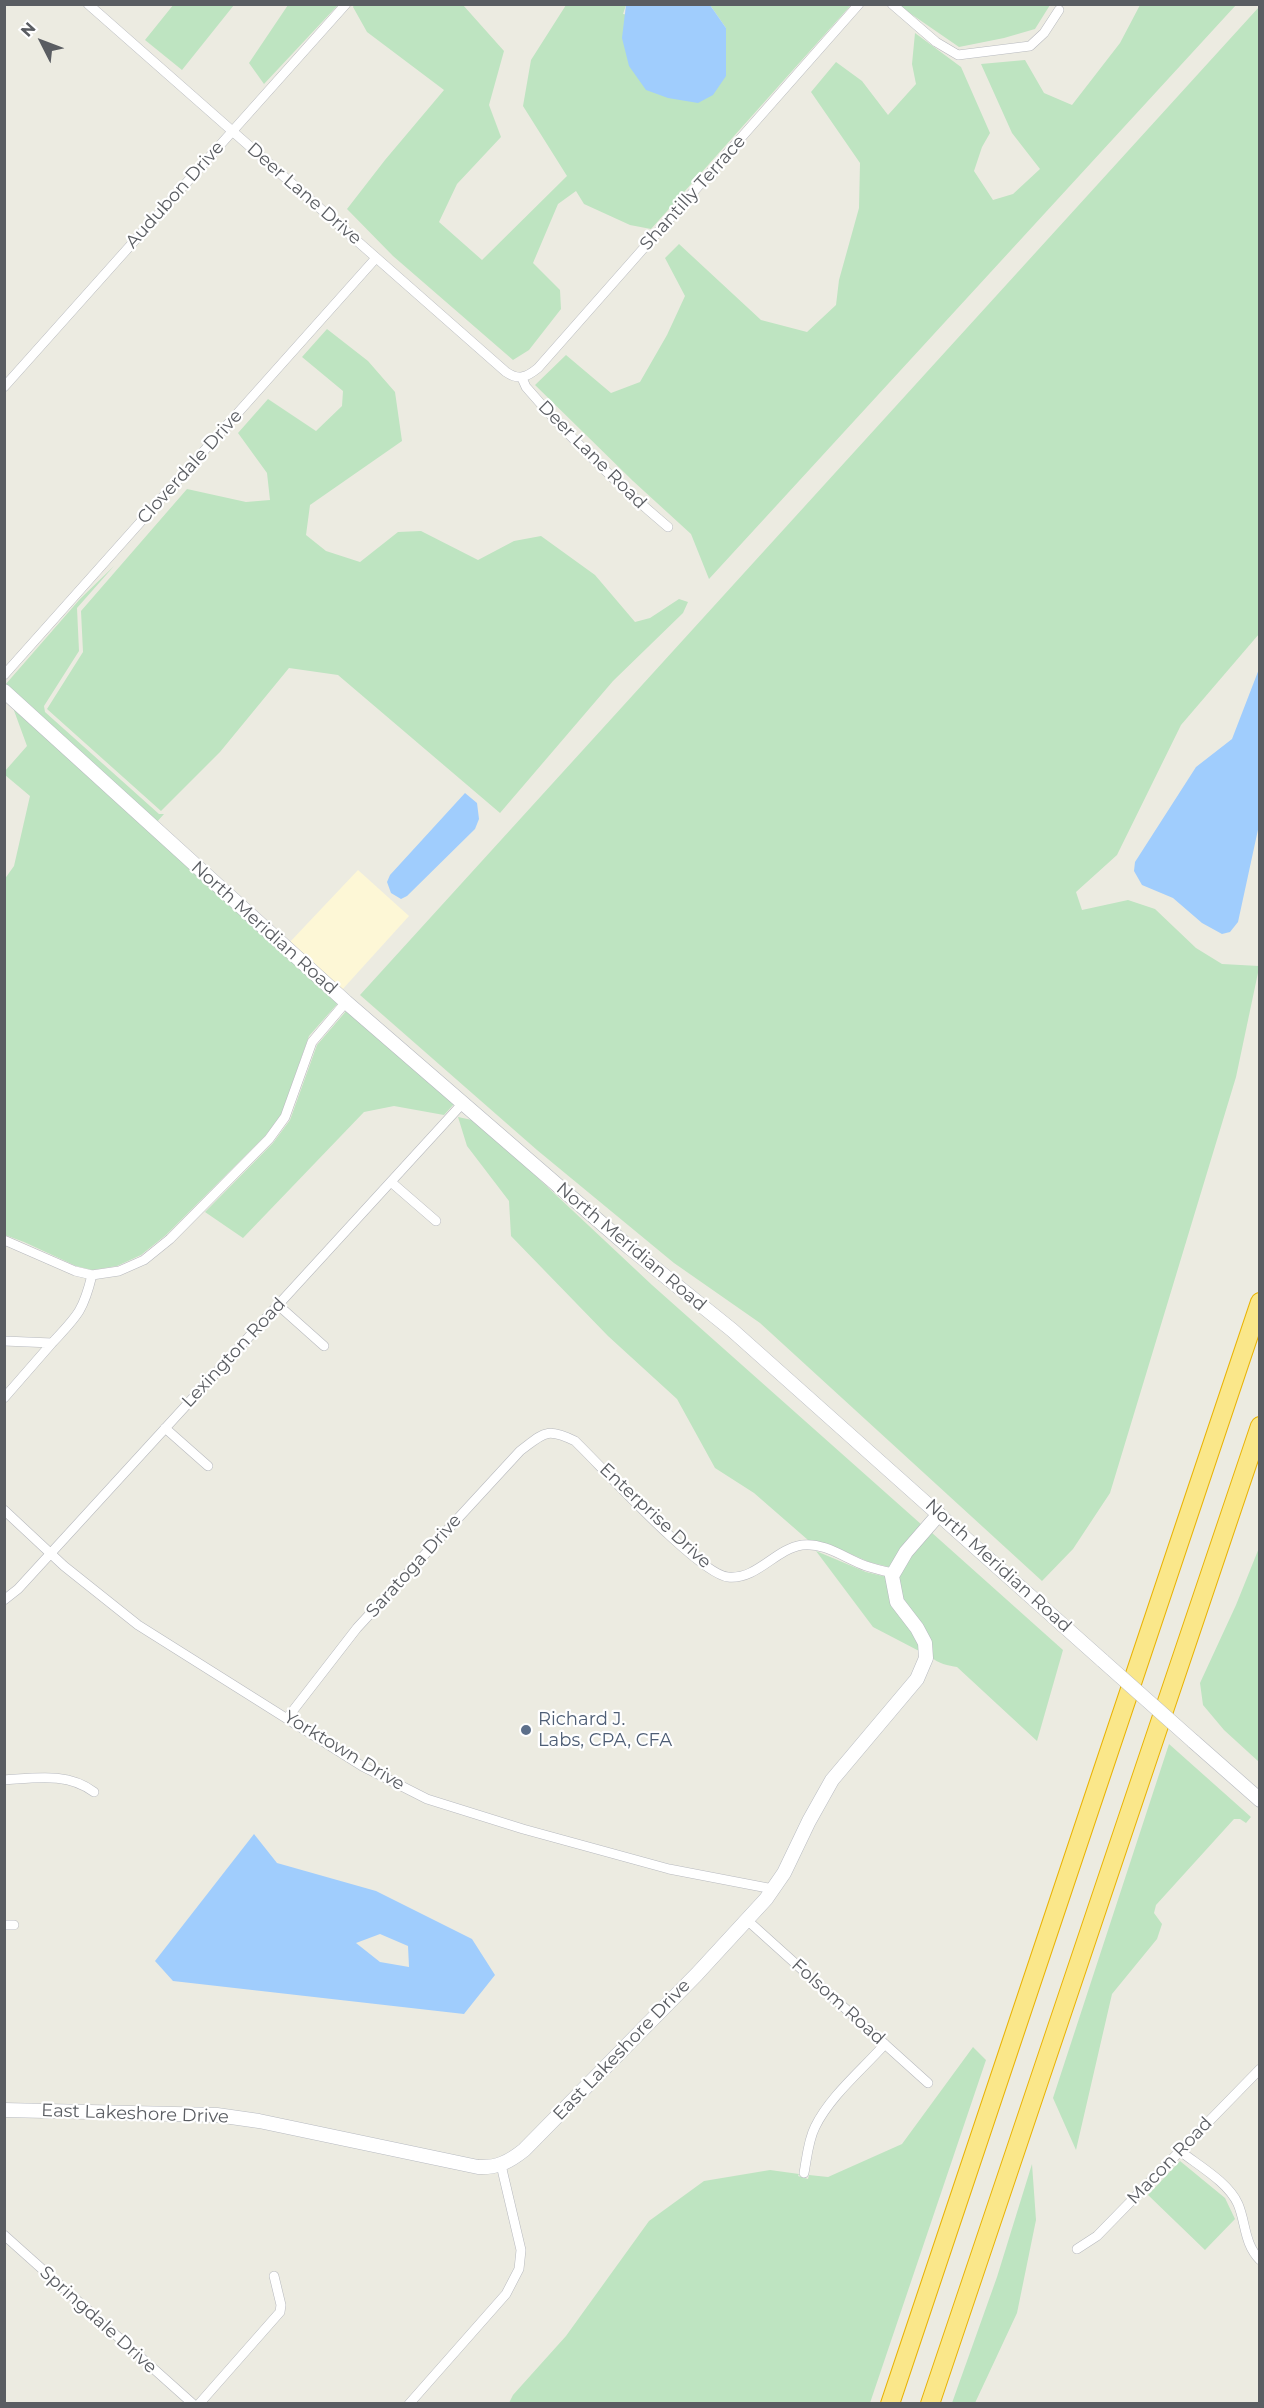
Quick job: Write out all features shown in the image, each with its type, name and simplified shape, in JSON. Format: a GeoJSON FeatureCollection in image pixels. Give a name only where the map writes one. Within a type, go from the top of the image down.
{"type":"FeatureCollection","features":[{"type":"Feature","properties":{"kind":"highway"},"geometry":{"type":"LineString","coordinates":[[890,2403],[1260,1302]]}},
{"type":"Feature","properties":{"kind":"highway"},"geometry":{"type":"LineString","coordinates":[[930,2403],[1260,1426]]}},
{"type":"Feature","properties":{"kind":"main road","name":"North Meridian Road"},"geometry":{"type":"LineString","coordinates":[[4,692],[346,1002],[655,1269],[732,1330],[1260,1800]]}},
{"type":"Feature","properties":{"kind":"main road"},"geometry":{"type":"LineString","coordinates":[[893,1573],[906,1552],[939,1514]]}},
{"type":"Feature","properties":{"kind":"main road","name":"East Lakeshore Drive"},"geometry":{"type":"LineString","coordinates":[[4,2110],[217,2115],[259,2121],[478,2168],[501,2165],[524,2150],[747,1920],[784,1873],[832,1780],[869,1733],[908,1692],[923,1668],[926,1658],[925,1643],[917,1628],[897,1602],[893,1592],[893,1573]]}},
{"type":"Feature","properties":{"kind":"street","name":"Deer Lane Drive"},"geometry":{"type":"LineString","coordinates":[[88,4],[506,372],[513,377],[522,378]]}},
{"type":"Feature","properties":{"kind":"street","name":"Audubon Drive"},"geometry":{"type":"LineString","coordinates":[[4,387],[346,4]]}},
{"type":"Feature","properties":{"kind":"street","name":"Shantilly Terrace"},"geometry":{"type":"LineString","coordinates":[[522,378],[538,368],[859,4]]}},
{"type":"Feature","properties":{"kind":"street"},"geometry":{"type":"LineString","coordinates":[[892,4],[936,42],[958,55],[1030,46],[1044,33],[1059,10]]}},
{"type":"Feature","properties":{"kind":"street","name":"Cloverdale Drive"},"geometry":{"type":"LineString","coordinates":[[4,675],[376,258]]}},
{"type":"Feature","properties":{"kind":"street","name":"Deer Lane Road"},"geometry":{"type":"LineString","coordinates":[[522,378],[526,387],[568,434],[632,497],[668,527]]}},
{"type":"Feature","properties":{"kind":"street"},"geometry":{"type":"LineString","coordinates":[[4,1240],[75,1271],[92,1275],[119,1271],[144,1260],[170,1239],[269,1139],[285,1118],[312,1042],[346,1002]]}},
{"type":"Feature","properties":{"kind":"street","name":"Lexington Road"},"geometry":{"type":"LineString","coordinates":[[4,1600],[18,1589],[462,1104]]}},
{"type":"Feature","properties":{"kind":"street"},"geometry":{"type":"LineString","coordinates":[[391,1182],[436,1221]]}},
{"type":"Feature","properties":{"kind":"street"},"geometry":{"type":"LineString","coordinates":[[4,1398],[76,1318],[84,1305],[92,1275]]}},
{"type":"Feature","properties":{"kind":"street"},"geometry":{"type":"LineString","coordinates":[[278,1305],[324,1346]]}},
{"type":"Feature","properties":{"kind":"street"},"geometry":{"type":"LineString","coordinates":[[4,1341],[52,1343]]}},
{"type":"Feature","properties":{"kind":"street"},"geometry":{"type":"LineString","coordinates":[[165,1428],[208,1466]]}},
{"type":"Feature","properties":{"kind":"street","name":"Enterprise Drive"},"geometry":{"type":"LineString","coordinates":[[556,1432],[575,1441],[680,1544],[698,1560],[723,1576],[736,1577],[748,1574],[778,1555],[805,1545],[827,1549],[868,1567],[893,1573]]}},
{"type":"Feature","properties":{"kind":"street","name":"Saratoga Drive"},"geometry":{"type":"LineString","coordinates":[[288,1717],[357,1628],[520,1451],[542,1435],[556,1432]]}},
{"type":"Feature","properties":{"kind":"street","name":"Yorktown Drive"},"geometry":{"type":"LineString","coordinates":[[4,1510],[93,1591],[138,1625],[288,1717],[362,1766],[427,1799],[450,1808],[678,1871],[773,1889]]}},
{"type":"Feature","properties":{"kind":"street"},"geometry":{"type":"LineString","coordinates":[[4,1780],[60,1778],[74,1780],[94,1792]]}},
{"type":"Feature","properties":{"kind":"street","name":"Folsom Road"},"geometry":{"type":"LineString","coordinates":[[747,1920],[928,2083]]}},
{"type":"Feature","properties":{"kind":"street"},"geometry":{"type":"LineString","coordinates":[[804,2173],[815,2127],[828,2106],[885,2044]]}},
{"type":"Feature","properties":{"kind":"street","name":"Macon Road"},"geometry":{"type":"LineString","coordinates":[[1077,2248],[1097,2236],[1260,2069]]}},
{"type":"Feature","properties":{"kind":"street"},"geometry":{"type":"LineString","coordinates":[[1180,2151],[1233,2196],[1239,2205],[1250,2246],[1260,2259]]}},
{"type":"Feature","properties":{"kind":"street"},"geometry":{"type":"LineString","coordinates":[[409,2403],[506,2294],[519,2269],[521,2259],[519,2240],[501,2165]]}},
{"type":"Feature","properties":{"kind":"street","name":"Springdale Drive"},"geometry":{"type":"LineString","coordinates":[[4,2235],[193,2403]]}},
{"type":"Feature","properties":{"kind":"street"},"geometry":{"type":"LineString","coordinates":[[199,2403],[276,2318],[281,2305],[274,2276]]}},
{"type":"Feature","properties":{"kind":"shaded area"},"geometry":{"type":"Polygon","coordinates":[[[358,870],[409,916],[341,991],[289,943],[358,870]]]}},
{"type":"Feature","properties":{"kind":"green space"},"geometry":{"type":"Polygon","coordinates":[[[174,4],[234,5],[182,70],[145,40],[174,4]]]}},
{"type":"Feature","properties":{"kind":"green space"},"geometry":{"type":"Polygon","coordinates":[[[288,5],[338,5],[264,84],[249,63],[288,5]]]}},
{"type":"Feature","properties":{"kind":"green space"},"geometry":{"type":"Polygon","coordinates":[[[354,5],[463,5],[504,51],[489,105],[501,137],[457,184],[439,222],[482,260],[567,176],[523,106],[531,60],[566,5],[626,5],[623,14],[726,28],[710,5],[851,5],[651,229],[630,225],[584,204],[576,191],[558,204],[533,263],[560,290],[561,309],[529,350],[513,360],[393,256],[347,209],[444,90],[367,32],[354,5]]]}},
{"type":"Feature","properties":{"kind":"green space"},"geometry":{"type":"Polygon","coordinates":[[[898,5],[1050,5],[1035,29],[959,47],[898,5]]]}},
{"type":"Feature","properties":{"kind":"green space"},"geometry":{"type":"Polygon","coordinates":[[[1140,5],[1236,5],[709,579],[691,534],[535,385],[566,355],[611,393],[640,382],[667,335],[685,296],[665,258],[679,244],[761,320],[807,332],[836,305],[839,280],[859,208],[860,163],[811,92],[836,62],[862,81],[888,115],[916,84],[912,64],[915,33],[961,67],[990,133],[982,147],[974,171],[993,200],[1013,194],[1040,169],[1012,133],[981,64],[1025,60],[1044,93],[1072,105],[1120,43],[1140,5]]]}},
{"type":"Feature","properties":{"kind":"green space"},"geometry":{"type":"Polygon","coordinates":[[[1259,7],[1259,634],[1181,725],[1117,855],[1076,892],[1082,910],[1128,900],[1155,909],[1196,948],[1222,964],[1259,966],[1259,968],[1236,1077],[1110,1493],[1073,1549],[1042,1581],[760,1323],[674,1263],[537,1150],[360,995],[1259,7]]]}},
{"type":"Feature","properties":{"kind":"green space"},"geometry":{"type":"Polygon","coordinates":[[[327,329],[368,361],[395,392],[402,441],[310,505],[306,535],[326,551],[360,562],[398,532],[421,531],[478,560],[514,541],[541,536],[595,575],[635,622],[650,618],[679,599],[688,602],[683,613],[613,681],[500,813],[338,675],[289,668],[220,752],[161,811],[47,709],[83,652],[81,611],[187,489],[246,502],[270,500],[267,473],[238,433],[268,399],[316,431],[342,406],[343,391],[302,357],[327,329]]]}},
{"type":"Feature","properties":{"kind":"green space"},"geometry":{"type":"Polygon","coordinates":[[[114,566],[77,608],[79,651],[44,706],[45,712],[159,814],[164,814],[156,823],[5,685],[80,599],[114,566]]]}},
{"type":"Feature","properties":{"kind":"green space"},"geometry":{"type":"Polygon","coordinates":[[[12,705],[339,1002],[309,1036],[281,1115],[265,1136],[166,1235],[141,1255],[117,1266],[92,1270],[76,1266],[5,1235],[4,880],[14,866],[30,796],[5,775],[5,771],[27,746],[12,705]]]}},
{"type":"Feature","properties":{"kind":"green space"},"geometry":{"type":"Polygon","coordinates":[[[347,1010],[454,1104],[444,1115],[394,1106],[364,1112],[243,1238],[205,1212],[273,1143],[290,1120],[317,1045],[347,1010]]]}},
{"type":"Feature","properties":{"kind":"green space"},"geometry":{"type":"Polygon","coordinates":[[[458,1117],[472,1120],[507,1149],[652,1285],[922,1525],[901,1548],[889,1567],[869,1562],[828,1544],[808,1540],[754,1493],[715,1468],[677,1399],[608,1336],[511,1236],[509,1201],[467,1146],[458,1117]]]}},
{"type":"Feature","properties":{"kind":"green space"},"geometry":{"type":"Polygon","coordinates":[[[931,1532],[1063,1650],[1037,1741],[957,1667],[940,1663],[931,1657],[921,1641],[901,1590],[899,1572],[931,1532]]]}},
{"type":"Feature","properties":{"kind":"green space"},"geometry":{"type":"Polygon","coordinates":[[[1259,1548],[1260,1762],[1224,1730],[1203,1705],[1200,1683],[1259,1548]]]}},
{"type":"Feature","properties":{"kind":"green space"},"geometry":{"type":"Polygon","coordinates":[[[816,1551],[866,1572],[887,1577],[888,1588],[895,1607],[913,1633],[921,1652],[873,1627],[816,1551]]]}},
{"type":"Feature","properties":{"kind":"green space"},"geometry":{"type":"Polygon","coordinates":[[[1169,1744],[1251,1817],[1246,1823],[1240,1819],[1234,1819],[1156,1905],[1154,1913],[1162,1924],[1157,1939],[1112,1994],[1076,2150],[1053,2098],[1169,1744]]]}},
{"type":"Feature","properties":{"kind":"green space"},"geometry":{"type":"Polygon","coordinates":[[[973,2047],[986,2060],[870,2403],[509,2403],[513,2395],[566,2336],[649,2221],[704,2181],[770,2170],[799,2174],[798,2176],[808,2179],[809,2175],[828,2177],[902,2144],[973,2047]]]}},
{"type":"Feature","properties":{"kind":"green space"},"geometry":{"type":"Polygon","coordinates":[[[1180,2161],[1225,2198],[1235,2219],[1205,2250],[1148,2195],[1180,2161]]]}},
{"type":"Feature","properties":{"kind":"green space"},"geometry":{"type":"Polygon","coordinates":[[[1032,2164],[1036,2220],[1017,2313],[975,2403],[952,2403],[997,2277],[1032,2164]]]}},
{"type":"Feature","properties":{"kind":"water"},"geometry":{"type":"Polygon","coordinates":[[[626,5],[710,5],[726,28],[726,76],[713,95],[698,103],[668,98],[646,90],[629,66],[622,38],[626,5]]]}},
{"type":"Feature","properties":{"kind":"water"},"geometry":{"type":"Polygon","coordinates":[[[1259,669],[1259,825],[1238,922],[1230,932],[1222,934],[1202,923],[1173,898],[1142,885],[1134,871],[1135,862],[1196,767],[1232,739],[1259,669]]]}},
{"type":"Feature","properties":{"kind":"water"},"geometry":{"type":"Polygon","coordinates":[[[465,793],[477,803],[479,819],[475,829],[407,896],[401,899],[391,893],[387,882],[390,875],[465,793]]]}},
{"type":"Feature","properties":{"kind":"water"},"geometry":{"type":"Polygon","coordinates":[[[254,1834],[277,1863],[376,1891],[472,1939],[495,1975],[464,2014],[173,1981],[155,1961],[254,1834]],[[380,1934],[356,1943],[380,1962],[409,1967],[408,1946],[380,1934]]]}},
{"type":"Feature","properties":{"kind":"place","name":"Richard J. Labs, CPA, CFA"},"geometry":{"type":"Point","coordinates":[526,1730]}}]}
